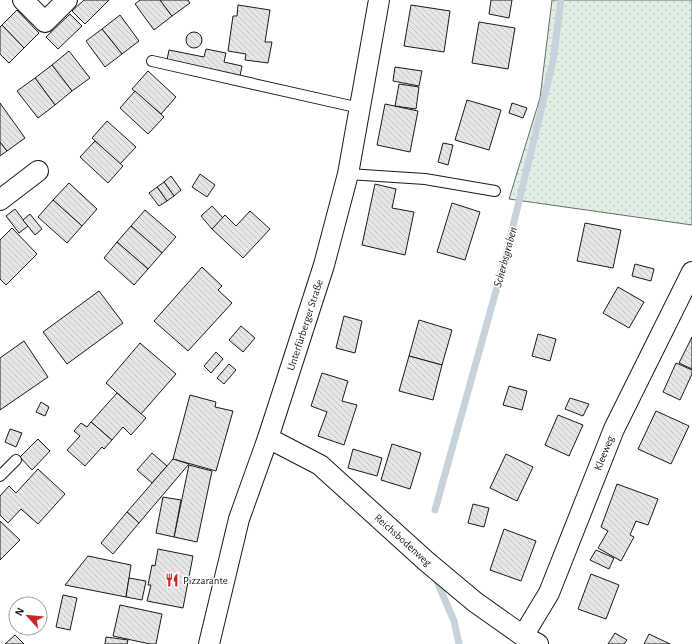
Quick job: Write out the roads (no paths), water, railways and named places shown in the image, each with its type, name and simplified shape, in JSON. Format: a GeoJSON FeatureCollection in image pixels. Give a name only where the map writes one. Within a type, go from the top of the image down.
{"type":"FeatureCollection","features":[{"type":"Feature","properties":{"kind":"street"},"geometry":{"type":"LineString","coordinates":[[23,0],[45,22],[67,0]]}},
{"type":"Feature","properties":{"kind":"street","name":"Unterfürberger Straße"},"geometry":{"type":"LineString","coordinates":[[209,644],[239,518],[268,438],[324,265],[348,174],[379,0]]}},
{"type":"Feature","properties":{"kind":"street"},"geometry":{"type":"LineString","coordinates":[[0,200],[38,171]]}},
{"type":"Feature","properties":{"kind":"street","name":"Kleeweg"},"geometry":{"type":"LineString","coordinates":[[531,640],[614,429],[692,272]]}},
{"type":"Feature","properties":{"kind":"street","name":"Reichsbodenweg"},"geometry":{"type":"LineString","coordinates":[[268,438],[320,465],[426,561],[475,602],[531,640]]}},
{"type":"Feature","properties":{"kind":"lane"},"geometry":{"type":"LineString","coordinates":[[152,62],[360,108]]}},
{"type":"Feature","properties":{"kind":"lane"},"geometry":{"type":"LineString","coordinates":[[348,174],[425,179],[495,191]]}},
{"type":"Feature","properties":{"kind":"lane"},"geometry":{"type":"LineString","coordinates":[[0,476],[16,460]]}},
{"type":"Feature","properties":{"kind":"waterway","name":"Scherbsgraben"},"geometry":{"type":"LineString","coordinates":[[435,510],[506,255],[553,61],[561,0]]}},
{"type":"Feature","properties":{"kind":"waterway","name":"Scherbsgraben"},"geometry":{"type":"LineString","coordinates":[[435,577],[454,621],[459,644]]}},
{"type":"Feature","properties":{"kind":"place","name":"Pizzarante"},"geometry":{"type":"Point","coordinates":[172,580]}}]}
